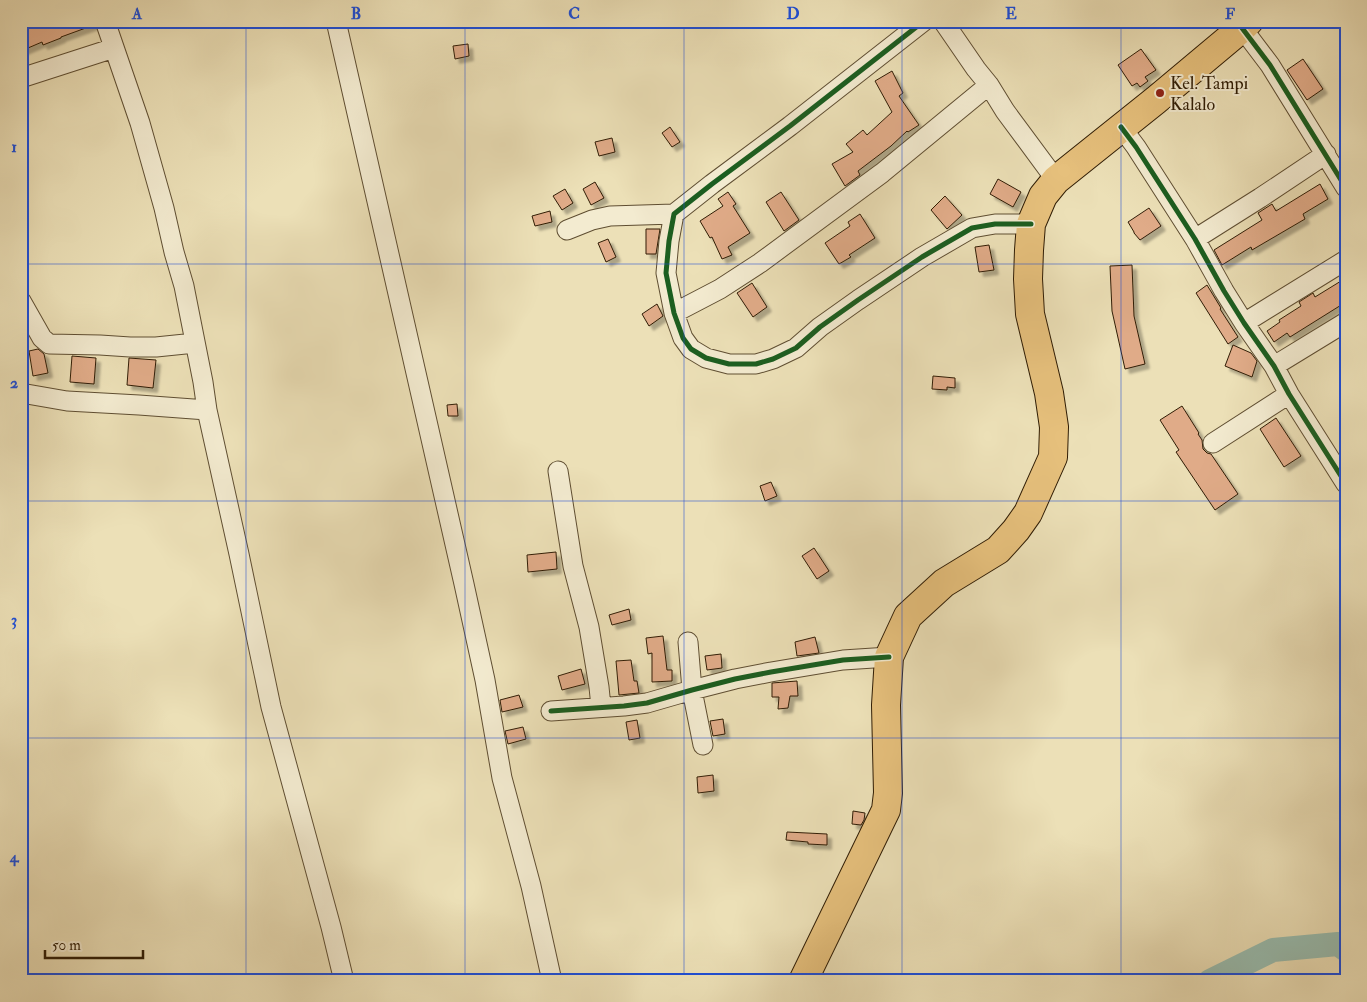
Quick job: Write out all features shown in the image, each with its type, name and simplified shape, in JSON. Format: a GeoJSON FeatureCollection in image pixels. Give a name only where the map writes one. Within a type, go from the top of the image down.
{"type":"FeatureCollection","features":[{"type":"Feature","properties":{"kind":"highway"},"geometry":{"type":"LineString","coordinates":[[803,981],[886,810],[888,794],[886,705],[889,657],[908,616],[944,583],[998,550],[1028,513],[1053,457],[1053,418],[1030,314],[1028,279],[1031,224],[1043,196],[1056,180],[1246,25]]}},
{"type":"Feature","properties":{"kind":"street"},"geometry":{"type":"LineString","coordinates":[[105,21],[153,166],[184,286],[207,410],[271,707],[344,981]]}},
{"type":"Feature","properties":{"kind":"street"},"geometry":{"type":"LineString","coordinates":[[336,21],[464,584],[485,680],[502,778],[531,886],[552,981]]}},
{"type":"Feature","properties":{"kind":"street"},"geometry":{"type":"LineString","coordinates":[[567,230],[592,220],[610,216],[674,214],[924,21]]}},
{"type":"Feature","properties":{"kind":"street"},"geometry":{"type":"LineString","coordinates":[[943,21],[989,85],[1005,111],[1056,180]]}},
{"type":"Feature","properties":{"kind":"street"},"geometry":{"type":"LineString","coordinates":[[1246,25],[1346,188]]}},
{"type":"Feature","properties":{"kind":"street"},"geometry":{"type":"LineString","coordinates":[[21,78],[114,48]]}},
{"type":"Feature","properties":{"kind":"street"},"geometry":{"type":"LineString","coordinates":[[674,314],[720,289],[760,263],[882,173],[989,85]]}},
{"type":"Feature","properties":{"kind":"street"},"geometry":{"type":"LineString","coordinates":[[1121,127],[1136,146],[1195,239],[1244,323],[1343,472]]}},
{"type":"Feature","properties":{"kind":"street"},"geometry":{"type":"LineString","coordinates":[[1195,239],[1326,154]]}},
{"type":"Feature","properties":{"kind":"street"},"geometry":{"type":"LineString","coordinates":[[674,214],[666,273],[674,314],[683,338],[691,349],[706,358],[729,364],[756,364],[773,359],[796,348],[820,326],[858,300],[922,257],[972,228],[995,224],[1031,224]]}},
{"type":"Feature","properties":{"kind":"street"},"geometry":{"type":"LineString","coordinates":[[1244,323],[1346,260]]}},
{"type":"Feature","properties":{"kind":"street"},"geometry":{"type":"LineString","coordinates":[[21,301],[42,338],[49,344],[156,347],[195,343]]}},
{"type":"Feature","properties":{"kind":"street"},"geometry":{"type":"LineString","coordinates":[[1274,366],[1346,322]]}},
{"type":"Feature","properties":{"kind":"street"},"geometry":{"type":"LineString","coordinates":[[21,393],[67,401],[140,404],[207,410]]}},
{"type":"Feature","properties":{"kind":"street"},"geometry":{"type":"LineString","coordinates":[[1213,443],[1290,394]]}},
{"type":"Feature","properties":{"kind":"street"},"geometry":{"type":"LineString","coordinates":[[558,471],[573,566],[589,627],[602,707]]}},
{"type":"Feature","properties":{"kind":"street"},"geometry":{"type":"LineString","coordinates":[[688,642],[692,690],[703,745]]}},
{"type":"Feature","properties":{"kind":"street"},"geometry":{"type":"LineString","coordinates":[[551,711],[647,703],[735,679],[798,667],[843,660],[889,657]]}},
{"type":"Feature","properties":{"kind":"building"},"geometry":{"type":"Polygon","coordinates":[[[21,21],[94,21],[94,25],[43,45],[42,42],[21,51],[21,21]]]}},
{"type":"Feature","properties":{"kind":"building"},"geometry":{"type":"Polygon","coordinates":[[[468,44],[469,56],[455,59],[453,46],[468,44]]]}},
{"type":"Feature","properties":{"kind":"building"},"geometry":{"type":"Polygon","coordinates":[[[1141,49],[1156,70],[1145,77],[1148,81],[1140,87],[1137,83],[1132,86],[1118,65],[1141,49]]]}},
{"type":"Feature","properties":{"kind":"building"},"geometry":{"type":"Polygon","coordinates":[[[1303,59],[1323,89],[1307,100],[1287,70],[1303,59]]]}},
{"type":"Feature","properties":{"kind":"building"},"geometry":{"type":"Polygon","coordinates":[[[892,71],[903,93],[899,96],[919,125],[907,131],[891,146],[858,171],[860,175],[845,186],[832,164],[853,152],[846,144],[863,130],[867,135],[892,112],[875,81],[892,71]]]}},
{"type":"Feature","properties":{"kind":"building"},"geometry":{"type":"Polygon","coordinates":[[[670,127],[680,142],[672,147],[662,133],[670,127]]]}},
{"type":"Feature","properties":{"kind":"building"},"geometry":{"type":"Polygon","coordinates":[[[612,138],[615,152],[599,156],[595,142],[612,138]]]}},
{"type":"Feature","properties":{"kind":"building"},"geometry":{"type":"Polygon","coordinates":[[[998,179],[1021,192],[1013,207],[990,194],[998,179]]]}},
{"type":"Feature","properties":{"kind":"building"},"geometry":{"type":"Polygon","coordinates":[[[595,182],[604,198],[591,205],[583,189],[595,182]]]}},
{"type":"Feature","properties":{"kind":"building"},"geometry":{"type":"Polygon","coordinates":[[[1320,184],[1328,199],[1303,214],[1305,219],[1252,250],[1251,247],[1222,265],[1214,250],[1262,220],[1258,213],[1272,204],[1276,211],[1320,184]]]}},
{"type":"Feature","properties":{"kind":"building"},"geometry":{"type":"Polygon","coordinates":[[[565,189],[573,203],[562,210],[553,196],[565,189]]]}},
{"type":"Feature","properties":{"kind":"building"},"geometry":{"type":"Polygon","coordinates":[[[728,192],[736,204],[733,206],[750,233],[728,247],[732,255],[722,259],[712,237],[710,238],[700,221],[723,206],[718,199],[728,192]]]}},
{"type":"Feature","properties":{"kind":"building"},"geometry":{"type":"Polygon","coordinates":[[[781,192],[799,220],[784,231],[766,202],[781,192]]]}},
{"type":"Feature","properties":{"kind":"building"},"geometry":{"type":"Polygon","coordinates":[[[945,196],[962,215],[947,229],[931,210],[945,196]]]}},
{"type":"Feature","properties":{"kind":"building"},"geometry":{"type":"Polygon","coordinates":[[[1149,208],[1161,226],[1140,240],[1128,222],[1149,208]]]}},
{"type":"Feature","properties":{"kind":"building"},"geometry":{"type":"Polygon","coordinates":[[[550,211],[552,222],[535,226],[532,216],[550,211]]]}},
{"type":"Feature","properties":{"kind":"building"},"geometry":{"type":"Polygon","coordinates":[[[860,214],[875,238],[839,264],[825,243],[850,226],[848,222],[860,214]]]}},
{"type":"Feature","properties":{"kind":"building"},"geometry":{"type":"Polygon","coordinates":[[[646,229],[660,229],[656,254],[646,254],[646,229]]]}},
{"type":"Feature","properties":{"kind":"building"},"geometry":{"type":"Polygon","coordinates":[[[608,239],[616,257],[606,262],[598,243],[608,239]]]}},
{"type":"Feature","properties":{"kind":"building"},"geometry":{"type":"Polygon","coordinates":[[[989,245],[994,270],[979,272],[975,247],[989,245]]]}},
{"type":"Feature","properties":{"kind":"building"},"geometry":{"type":"Polygon","coordinates":[[[1132,265],[1134,316],[1145,364],[1125,369],[1112,311],[1110,266],[1132,265]]]}},
{"type":"Feature","properties":{"kind":"building"},"geometry":{"type":"Polygon","coordinates":[[[1341,281],[1346,288],[1346,302],[1290,337],[1287,333],[1274,342],[1267,331],[1280,322],[1279,320],[1301,306],[1299,302],[1313,293],[1315,297],[1341,281]]]}},
{"type":"Feature","properties":{"kind":"building"},"geometry":{"type":"Polygon","coordinates":[[[752,283],[767,307],[753,317],[737,293],[752,283]]]}},
{"type":"Feature","properties":{"kind":"building"},"geometry":{"type":"Polygon","coordinates":[[[1207,285],[1238,337],[1228,344],[1196,293],[1207,285]]]}},
{"type":"Feature","properties":{"kind":"building"},"geometry":{"type":"Polygon","coordinates":[[[657,304],[663,316],[649,326],[642,314],[657,304]]]}},
{"type":"Feature","properties":{"kind":"building"},"geometry":{"type":"Polygon","coordinates":[[[1233,345],[1251,353],[1257,361],[1252,377],[1225,366],[1233,345]]]}},
{"type":"Feature","properties":{"kind":"building"},"geometry":{"type":"Polygon","coordinates":[[[38,349],[44,354],[48,373],[33,376],[29,351],[38,349]]]}},
{"type":"Feature","properties":{"kind":"building"},"geometry":{"type":"Polygon","coordinates":[[[72,356],[96,358],[94,384],[70,382],[72,356]]]}},
{"type":"Feature","properties":{"kind":"building"},"geometry":{"type":"Polygon","coordinates":[[[129,358],[156,360],[153,388],[127,385],[129,358]]]}},
{"type":"Feature","properties":{"kind":"building"},"geometry":{"type":"Polygon","coordinates":[[[933,376],[955,378],[955,388],[947,387],[947,390],[932,389],[933,376]]]}},
{"type":"Feature","properties":{"kind":"building"},"geometry":{"type":"Polygon","coordinates":[[[457,404],[458,416],[448,416],[447,405],[457,404]]]}},
{"type":"Feature","properties":{"kind":"building"},"geometry":{"type":"Polygon","coordinates":[[[1182,406],[1199,433],[1203,449],[1211,454],[1238,494],[1215,510],[1176,452],[1179,450],[1160,420],[1182,406]]]}},
{"type":"Feature","properties":{"kind":"building"},"geometry":{"type":"Polygon","coordinates":[[[1276,418],[1301,456],[1284,467],[1260,429],[1276,418]]]}},
{"type":"Feature","properties":{"kind":"building"},"geometry":{"type":"Polygon","coordinates":[[[771,482],[777,496],[765,501],[760,486],[771,482]]]}},
{"type":"Feature","properties":{"kind":"building"},"geometry":{"type":"Polygon","coordinates":[[[814,548],[829,571],[817,579],[802,556],[814,548]]]}},
{"type":"Feature","properties":{"kind":"building"},"geometry":{"type":"Polygon","coordinates":[[[556,552],[557,569],[528,572],[527,555],[556,552]]]}},
{"type":"Feature","properties":{"kind":"building"},"geometry":{"type":"Polygon","coordinates":[[[629,609],[631,620],[612,625],[609,615],[629,609]]]}},
{"type":"Feature","properties":{"kind":"building"},"geometry":{"type":"Polygon","coordinates":[[[663,636],[667,670],[672,670],[672,681],[652,682],[652,653],[648,654],[646,638],[663,636]]]}},
{"type":"Feature","properties":{"kind":"building"},"geometry":{"type":"Polygon","coordinates":[[[815,637],[819,653],[797,656],[795,642],[815,637]]]}},
{"type":"Feature","properties":{"kind":"building"},"geometry":{"type":"Polygon","coordinates":[[[721,654],[722,668],[707,670],[705,656],[721,654]]]}},
{"type":"Feature","properties":{"kind":"building"},"geometry":{"type":"Polygon","coordinates":[[[631,660],[634,681],[637,681],[639,693],[619,695],[616,661],[631,660]]]}},
{"type":"Feature","properties":{"kind":"building"},"geometry":{"type":"Polygon","coordinates":[[[581,669],[585,684],[562,690],[558,676],[581,669]]]}},
{"type":"Feature","properties":{"kind":"building"},"geometry":{"type":"Polygon","coordinates":[[[797,681],[798,696],[790,696],[788,708],[778,709],[779,697],[772,697],[772,683],[797,681]]]}},
{"type":"Feature","properties":{"kind":"building"},"geometry":{"type":"Polygon","coordinates":[[[519,695],[523,707],[502,712],[500,700],[519,695]]]}},
{"type":"Feature","properties":{"kind":"building"},"geometry":{"type":"Polygon","coordinates":[[[723,719],[725,734],[713,736],[710,721],[723,719]]]}},
{"type":"Feature","properties":{"kind":"building"},"geometry":{"type":"Polygon","coordinates":[[[637,720],[640,738],[629,740],[626,722],[637,720]]]}},
{"type":"Feature","properties":{"kind":"building"},"geometry":{"type":"Polygon","coordinates":[[[523,727],[526,739],[508,744],[505,731],[523,727]]]}},
{"type":"Feature","properties":{"kind":"building"},"geometry":{"type":"Polygon","coordinates":[[[713,775],[714,791],[698,793],[697,777],[713,775]]]}},
{"type":"Feature","properties":{"kind":"building"},"geometry":{"type":"Polygon","coordinates":[[[853,811],[865,813],[861,825],[852,824],[853,811]]]}},
{"type":"Feature","properties":{"kind":"building"},"geometry":{"type":"Polygon","coordinates":[[[787,832],[827,834],[827,845],[786,840],[787,832]]]}},
{"type":"Feature","properties":{"kind":"waterway"},"geometry":{"type":"LineString","coordinates":[[1210,981],[1273,950],[1338,944],[1346,950]]}},
{"type":"Feature","properties":{"kind":"cycle path"},"geometry":{"type":"LineString","coordinates":[[924,21],[674,214],[666,273],[674,313],[683,338],[691,349],[706,358],[729,364],[756,364],[773,359],[796,348],[820,327],[858,300],[922,257],[972,228],[995,224],[1031,224]]}},
{"type":"Feature","properties":{"kind":"cycle path"},"geometry":{"type":"LineString","coordinates":[[1242,28],[1270,65],[1346,188]]}},
{"type":"Feature","properties":{"kind":"cycle path"},"geometry":{"type":"LineString","coordinates":[[1121,127],[1195,239],[1224,291],[1274,366],[1289,394],[1346,484]]}},
{"type":"Feature","properties":{"kind":"cycle path"},"geometry":{"type":"LineString","coordinates":[[551,711],[647,703],[735,679],[771,672],[843,660],[889,657]]}},
{"type":"Feature","properties":{"kind":"place","name":"Kel. Tampi Kalalo"},"geometry":{"type":"Point","coordinates":[1160,93]}}]}
